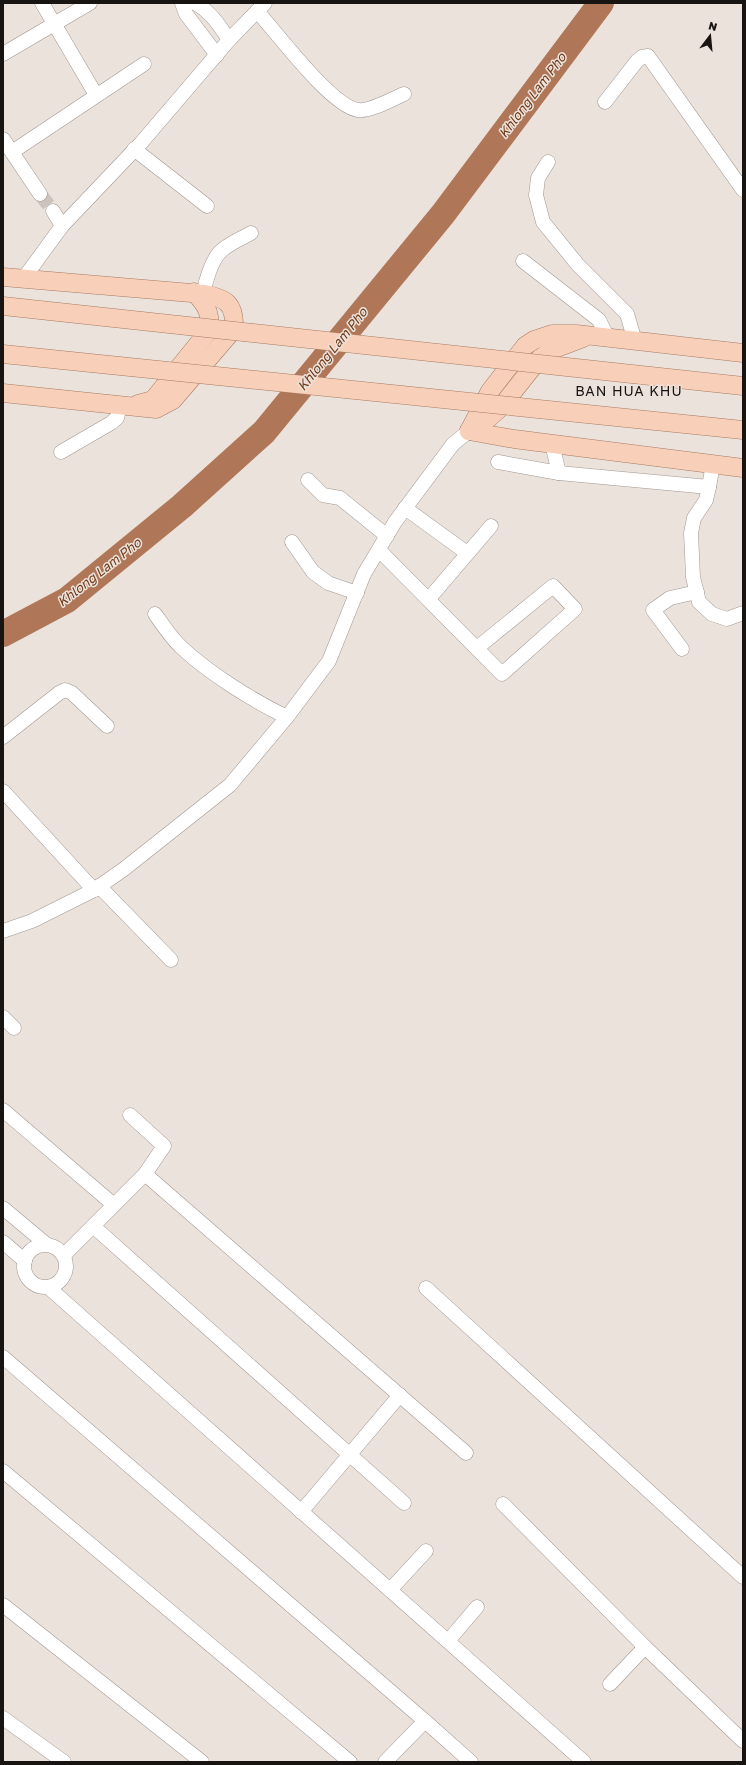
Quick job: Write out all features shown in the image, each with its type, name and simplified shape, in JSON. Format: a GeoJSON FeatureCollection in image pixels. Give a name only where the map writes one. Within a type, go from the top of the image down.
{"type":"FeatureCollection","features":[{"type":"Feature","properties":{"kind":"main road"},"geometry":{"type":"LineString","coordinates":[[3,277],[212,295],[226,301],[234,314],[234,329],[173,400],[156,409],[3,393]]}},
{"type":"Feature","properties":{"kind":"main road"},"geometry":{"type":"LineString","coordinates":[[124,406],[153,400],[210,329],[210,314],[199,293]]}},
{"type":"Feature","properties":{"kind":"main road"},"geometry":{"type":"LineString","coordinates":[[3,306],[743,386]]}},
{"type":"Feature","properties":{"kind":"main road"},"geometry":{"type":"LineString","coordinates":[[469,431],[489,418],[501,407],[540,358],[554,349],[590,336],[743,353]]}},
{"type":"Feature","properties":{"kind":"main road"},"geometry":{"type":"LineString","coordinates":[[3,354],[743,430]]}},
{"type":"Feature","properties":{"kind":"main road"},"geometry":{"type":"LineString","coordinates":[[469,431],[552,444],[743,468]]}},
{"type":"Feature","properties":{"kind":"street"},"geometry":{"type":"LineString","coordinates":[[42,3],[96,95]]}},
{"type":"Feature","properties":{"kind":"street"},"geometry":{"type":"LineString","coordinates":[[3,54],[90,3]]}},
{"type":"Feature","properties":{"kind":"street"},"geometry":{"type":"LineString","coordinates":[[182,3],[186,14],[217,55]]}},
{"type":"Feature","properties":{"kind":"street"},"geometry":{"type":"LineString","coordinates":[[195,3],[203,7],[220,26],[229,40]]}},
{"type":"Feature","properties":{"kind":"street"},"geometry":{"type":"LineString","coordinates":[[24,278],[62,226],[134,150],[229,40],[261,7],[326,91],[343,104],[358,110],[370,108],[404,94]]}},
{"type":"Feature","properties":{"kind":"street"},"geometry":{"type":"LineString","coordinates":[[605,102],[638,61],[642,57],[648,56],[743,190]]}},
{"type":"Feature","properties":{"kind":"street"},"geometry":{"type":"LineString","coordinates":[[12,152],[144,64]]}},
{"type":"Feature","properties":{"kind":"street"},"geometry":{"type":"LineString","coordinates":[[3,139],[40,194]]}},
{"type":"Feature","properties":{"kind":"street"},"geometry":{"type":"LineString","coordinates":[[134,150],[207,206]]}},
{"type":"Feature","properties":{"kind":"street"},"geometry":{"type":"LineString","coordinates":[[548,162],[538,178],[536,195],[543,222],[578,265],[627,314],[635,341]]}},
{"type":"Feature","properties":{"kind":"street"},"geometry":{"type":"LineString","coordinates":[[53,211],[62,226]]}},
{"type":"Feature","properties":{"kind":"street"},"geometry":{"type":"LineString","coordinates":[[199,293],[219,254],[226,247],[251,233]]}},
{"type":"Feature","properties":{"kind":"street"},"geometry":{"type":"LineString","coordinates":[[523,261],[599,320],[608,338]]}},
{"type":"Feature","properties":{"kind":"street"},"geometry":{"type":"LineString","coordinates":[[61,452],[111,423],[117,418],[124,406]]}},
{"type":"Feature","properties":{"kind":"street"},"geometry":{"type":"LineString","coordinates":[[3,931],[32,921],[96,888],[124,869],[230,785],[287,716],[329,661],[364,574],[387,536],[405,508],[453,444],[469,431]]}},
{"type":"Feature","properties":{"kind":"street"},"geometry":{"type":"LineString","coordinates":[[552,444],[559,473]]}},
{"type":"Feature","properties":{"kind":"street"},"geometry":{"type":"LineString","coordinates":[[498,462],[559,473],[709,487]]}},
{"type":"Feature","properties":{"kind":"street"},"geometry":{"type":"LineString","coordinates":[[713,464],[706,500],[694,518],[690,533],[693,577],[699,602],[712,614],[727,619],[743,613]]}},
{"type":"Feature","properties":{"kind":"street"},"geometry":{"type":"LineString","coordinates":[[308,480],[323,494],[340,498],[387,536]]}},
{"type":"Feature","properties":{"kind":"street"},"geometry":{"type":"LineString","coordinates":[[405,508],[467,553]]}},
{"type":"Feature","properties":{"kind":"street"},"geometry":{"type":"LineString","coordinates":[[433,594],[491,526]]}},
{"type":"Feature","properties":{"kind":"street"},"geometry":{"type":"LineString","coordinates":[[292,542],[313,572],[328,583],[357,593]]}},
{"type":"Feature","properties":{"kind":"street"},"geometry":{"type":"LineString","coordinates":[[379,550],[502,674],[574,608],[553,586],[477,648]]}},
{"type":"Feature","properties":{"kind":"street"},"geometry":{"type":"LineString","coordinates":[[682,649],[653,610],[670,598],[697,592]]}},
{"type":"Feature","properties":{"kind":"street"},"geometry":{"type":"LineString","coordinates":[[155,614],[181,647],[202,664],[261,705],[287,716]]}},
{"type":"Feature","properties":{"kind":"street"},"geometry":{"type":"LineString","coordinates":[[3,737],[59,693],[65,690],[72,693],[107,726]]}},
{"type":"Feature","properties":{"kind":"street"},"geometry":{"type":"LineString","coordinates":[[3,791],[96,888],[171,960]]}},
{"type":"Feature","properties":{"kind":"street"},"geometry":{"type":"LineString","coordinates":[[3,1017],[14,1028]]}},
{"type":"Feature","properties":{"kind":"street"},"geometry":{"type":"LineString","coordinates":[[3,1110],[114,1205]]}},
{"type":"Feature","properties":{"kind":"street"},"geometry":{"type":"LineString","coordinates":[[64,1255],[145,1174],[164,1146],[130,1115]]}},
{"type":"Feature","properties":{"kind":"street"},"geometry":{"type":"LineString","coordinates":[[145,1174],[466,1453]]}},
{"type":"Feature","properties":{"kind":"street"},"geometry":{"type":"LineString","coordinates":[[3,1208],[46,1244],[53,1246],[64,1255],[67,1262],[64,1276],[60,1282],[48,1287],[41,1286],[29,1280],[24,1267],[27,1254],[39,1245],[46,1244]]}},
{"type":"Feature","properties":{"kind":"street"},"geometry":{"type":"LineString","coordinates":[[93,1226],[404,1503]]}},
{"type":"Feature","properties":{"kind":"street"},"geometry":{"type":"LineString","coordinates":[[3,1242],[25,1261]]}},
{"type":"Feature","properties":{"kind":"street"},"geometry":{"type":"LineString","coordinates":[[48,1287],[584,1762]]}},
{"type":"Feature","properties":{"kind":"street"},"geometry":{"type":"LineString","coordinates":[[426,1288],[743,1577]]}},
{"type":"Feature","properties":{"kind":"street"},"geometry":{"type":"LineString","coordinates":[[3,1356],[425,1720],[471,1762]]}},
{"type":"Feature","properties":{"kind":"street"},"geometry":{"type":"LineString","coordinates":[[301,1512],[400,1395]]}},
{"type":"Feature","properties":{"kind":"street"},"geometry":{"type":"LineString","coordinates":[[3,1471],[350,1762]]}},
{"type":"Feature","properties":{"kind":"street"},"geometry":{"type":"LineString","coordinates":[[503,1504],[645,1647],[743,1741]]}},
{"type":"Feature","properties":{"kind":"street"},"geometry":{"type":"LineString","coordinates":[[390,1590],[426,1551]]}},
{"type":"Feature","properties":{"kind":"street"},"geometry":{"type":"LineString","coordinates":[[3,1605],[202,1762]]}},
{"type":"Feature","properties":{"kind":"street"},"geometry":{"type":"LineString","coordinates":[[448,1642],[477,1607]]}},
{"type":"Feature","properties":{"kind":"street"},"geometry":{"type":"LineString","coordinates":[[610,1684],[645,1647]]}},
{"type":"Feature","properties":{"kind":"street"},"geometry":{"type":"LineString","coordinates":[[3,1718],[64,1762]]}},
{"type":"Feature","properties":{"kind":"street"},"geometry":{"type":"LineString","coordinates":[[385,1762],[425,1720]]}},
{"type":"Feature","properties":{"kind":"waterway","name":"Khlong Lam Pho"},"geometry":{"type":"LineString","coordinates":[[3,634],[67,600],[182,506],[264,432],[443,214],[601,3]]}},
{"type":"Feature","properties":{"kind":"tunnel"},"geometry":{"type":"LineString","coordinates":[[40,194],[53,211]]}},
{"type":"Feature","properties":{"kind":"district","name":"BAN HUA KHU"},"geometry":{"type":"Point","coordinates":[629,391]}}]}
